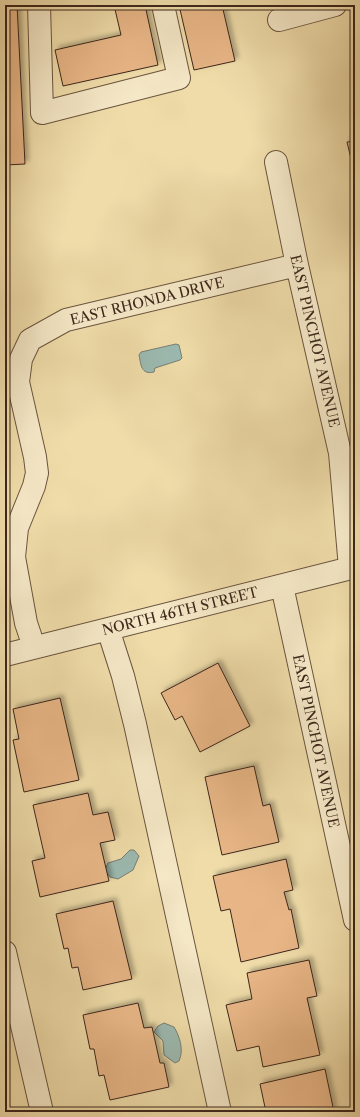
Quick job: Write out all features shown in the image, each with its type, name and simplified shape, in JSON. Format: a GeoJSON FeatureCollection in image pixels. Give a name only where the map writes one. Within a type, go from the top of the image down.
{"type":"FeatureCollection","features":[{"type":"Feature","properties":{"kind":"street"},"geometry":{"type":"LineString","coordinates":[[39,5],[42,113],[179,78],[163,5]]}},
{"type":"Feature","properties":{"kind":"street"},"geometry":{"type":"LineString","coordinates":[[279,20],[335,5]]}},
{"type":"Feature","properties":{"kind":"street","name":"EAST PINCHOT AVENUE"},"geometry":{"type":"LineString","coordinates":[[276,162],[297,265],[340,452],[353,568]]}},
{"type":"Feature","properties":{"kind":"street","name":"EAST RHONDA DRIVE"},"geometry":{"type":"LineString","coordinates":[[34,647],[26,623],[14,557],[17,528],[37,473],[35,457],[18,382],[21,359],[30,340],[66,320],[297,265]]}},
{"type":"Feature","properties":{"kind":"street","name":"NORTH 46TH STREET"},"geometry":{"type":"LineString","coordinates":[[5,655],[353,568]]}},
{"type":"Feature","properties":{"kind":"street","name":"EAST PINCHOT AVENUE"},"geometry":{"type":"LineString","coordinates":[[282,586],[355,920]]}},
{"type":"Feature","properties":{"kind":"street"},"geometry":{"type":"LineString","coordinates":[[108,629],[123,676],[135,724],[220,1112]]}},
{"type":"Feature","properties":{"kind":"street"},"geometry":{"type":"LineString","coordinates":[[5,952],[42,1112]]}},
{"type":"Feature","properties":{"kind":"water"},"geometry":{"type":"Polygon","coordinates":[[[176,344],[179,345],[182,358],[180,360],[155,368],[154,372],[150,373],[144,371],[141,366],[139,355],[141,352],[176,344]]]}},
{"type":"Feature","properties":{"kind":"water"},"geometry":{"type":"Polygon","coordinates":[[[130,850],[134,850],[139,856],[133,870],[118,879],[110,877],[105,870],[108,863],[121,859],[130,850]]]}},
{"type":"Feature","properties":{"kind":"water"},"geometry":{"type":"Polygon","coordinates":[[[164,1023],[174,1027],[180,1039],[180,1057],[179,1061],[175,1063],[164,1055],[163,1041],[154,1032],[158,1026],[164,1023]]]}},
{"type":"Feature","properties":{"kind":"building"},"geometry":{"type":"Polygon","coordinates":[[[5,5],[17,5],[25,164],[5,165],[5,5]]]}},
{"type":"Feature","properties":{"kind":"building"},"geometry":{"type":"Polygon","coordinates":[[[114,5],[145,5],[158,65],[63,86],[55,50],[121,35],[114,5]]]}},
{"type":"Feature","properties":{"kind":"building"},"geometry":{"type":"Polygon","coordinates":[[[179,5],[222,5],[235,61],[194,70],[179,5]]]}},
{"type":"Feature","properties":{"kind":"building"},"geometry":{"type":"Polygon","coordinates":[[[355,61],[355,82],[351,62],[355,61]]]}},
{"type":"Feature","properties":{"kind":"building"},"geometry":{"type":"Polygon","coordinates":[[[355,141],[355,170],[354,171],[347,142],[355,141]]]}},
{"type":"Feature","properties":{"kind":"building"},"geometry":{"type":"Polygon","coordinates":[[[218,663],[250,726],[200,752],[182,716],[175,720],[161,693],[218,663]]]}},
{"type":"Feature","properties":{"kind":"building"},"geometry":{"type":"Polygon","coordinates":[[[60,698],[79,780],[24,792],[13,740],[19,739],[13,709],[60,698]]]}},
{"type":"Feature","properties":{"kind":"building"},"geometry":{"type":"Polygon","coordinates":[[[254,766],[263,806],[270,804],[279,842],[222,855],[205,777],[254,766]]]}},
{"type":"Feature","properties":{"kind":"building"},"geometry":{"type":"Polygon","coordinates":[[[88,793],[93,815],[108,812],[115,840],[100,843],[109,881],[40,897],[32,861],[45,858],[33,805],[88,793]]]}},
{"type":"Feature","properties":{"kind":"building"},"geometry":{"type":"Polygon","coordinates":[[[286,859],[293,890],[284,892],[289,910],[291,909],[299,948],[241,962],[230,909],[221,911],[213,876],[286,859]]]}},
{"type":"Feature","properties":{"kind":"building"},"geometry":{"type":"Polygon","coordinates":[[[113,901],[132,979],[83,990],[78,967],[72,968],[68,948],[64,949],[56,914],[113,901]]]}},
{"type":"Feature","properties":{"kind":"building"},"geometry":{"type":"Polygon","coordinates":[[[309,960],[317,996],[307,998],[320,1055],[263,1067],[259,1046],[237,1051],[226,1005],[252,999],[247,973],[309,960]]]}},
{"type":"Feature","properties":{"kind":"building"},"geometry":{"type":"Polygon","coordinates":[[[138,1003],[144,1028],[152,1027],[160,1063],[164,1063],[169,1087],[110,1100],[104,1075],[99,1076],[94,1049],[90,1049],[83,1015],[138,1003]]]}},
{"type":"Feature","properties":{"kind":"building"},"geometry":{"type":"Polygon","coordinates":[[[325,1069],[334,1112],[266,1112],[260,1084],[325,1069]]]}}]}
